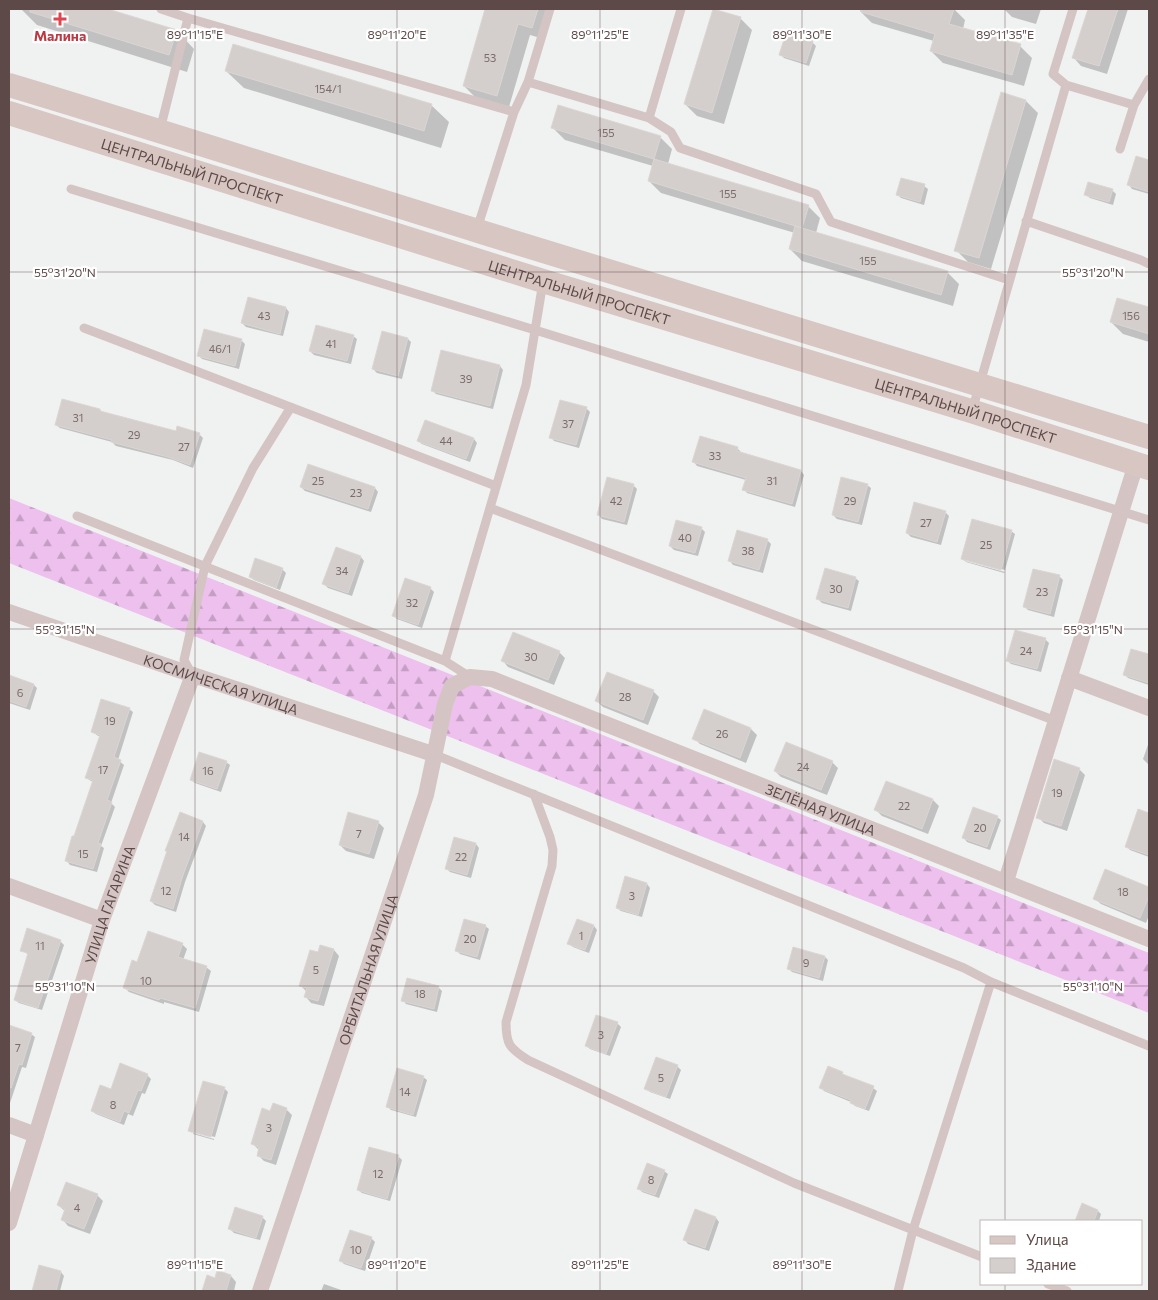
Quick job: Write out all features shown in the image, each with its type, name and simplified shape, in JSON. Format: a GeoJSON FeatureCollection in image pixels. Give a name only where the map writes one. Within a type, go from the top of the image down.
{"type":"FeatureCollection","features":[{"type":"Feature","properties":{"kind":"street","name":"ЦЕНТРАЛЬНЫЙ ПРОСПЕКТ"},"geometry":{"type":"LineString","coordinates":[[9,85],[160,130],[476,230],[1149,437]]}},
{"type":"Feature","properties":{"kind":"street","name":"ЦЕНТРАЛЬНЫЙ ПРОСПЕКТ"},"geometry":{"type":"LineString","coordinates":[[9,113],[543,281],[972,411],[1142,466]]}},
{"type":"Feature","properties":{"kind":"street"},"geometry":{"type":"LineString","coordinates":[[1006,881],[1121,511],[1142,466]]}},
{"type":"Feature","properties":{"kind":"street","name":"КОСМИЧЕСКАЯ УЛИЦА"},"geometry":{"type":"LineString","coordinates":[[9,612],[434,754]]}},
{"type":"Feature","properties":{"kind":"street","name":"УЛИЦА ГАГАРИНА"},"geometry":{"type":"LineString","coordinates":[[9,1222],[102,920],[193,675]]}},
{"type":"Feature","properties":{"kind":"street","name":"ЗЕЛЁНАЯ УЛИЦА"},"geometry":{"type":"LineString","coordinates":[[470,677],[492,679],[1149,939]]}},
{"type":"Feature","properties":{"kind":"street","name":"ОРБИТАЛЬНАЯ УЛИЦА"},"geometry":{"type":"LineString","coordinates":[[260,1291],[426,795],[445,704],[452,686],[470,677]]}},
{"type":"Feature","properties":{"kind":"street"},"geometry":{"type":"LineString","coordinates":[[1069,678],[1149,708]]}},
{"type":"Feature","properties":{"kind":"street"},"geometry":{"type":"LineString","coordinates":[[9,886],[102,920]]}},
{"type":"Feature","properties":{"kind":"street"},"geometry":{"type":"LineString","coordinates":[[9,1125],[36,1135]]}},
{"type":"Feature","properties":{"kind":"lane"},"geometry":{"type":"LineString","coordinates":[[162,9],[514,112]]}},
{"type":"Feature","properties":{"kind":"lane"},"geometry":{"type":"LineString","coordinates":[[476,230],[514,112],[528,82],[550,9]]}},
{"type":"Feature","properties":{"kind":"lane"},"geometry":{"type":"LineString","coordinates":[[648,118],[680,9]]}},
{"type":"Feature","properties":{"kind":"lane"},"geometry":{"type":"LineString","coordinates":[[1073,9],[1053,74],[1066,85],[1134,105]]}},
{"type":"Feature","properties":{"kind":"lane"},"geometry":{"type":"LineString","coordinates":[[160,130],[188,18]]}},
{"type":"Feature","properties":{"kind":"lane"},"geometry":{"type":"LineString","coordinates":[[1120,149],[1134,105],[1149,79]]}},
{"type":"Feature","properties":{"kind":"lane"},"geometry":{"type":"LineString","coordinates":[[528,82],[648,118],[670,132],[680,148],[816,194],[831,222],[1009,280]]}},
{"type":"Feature","properties":{"kind":"lane"},"geometry":{"type":"LineString","coordinates":[[972,411],[1066,85]]}},
{"type":"Feature","properties":{"kind":"lane"},"geometry":{"type":"LineString","coordinates":[[71,189],[1149,520]]}},
{"type":"Feature","properties":{"kind":"lane"},"geometry":{"type":"LineString","coordinates":[[1026,222],[1142,260],[1149,264]]}},
{"type":"Feature","properties":{"kind":"lane"},"geometry":{"type":"LineString","coordinates":[[445,661],[526,385],[543,281]]}},
{"type":"Feature","properties":{"kind":"lane"},"geometry":{"type":"LineString","coordinates":[[84,328],[496,486]]}},
{"type":"Feature","properties":{"kind":"lane"},"geometry":{"type":"LineString","coordinates":[[193,675],[184,660],[205,566],[253,468],[291,407]]}},
{"type":"Feature","properties":{"kind":"lane"},"geometry":{"type":"LineString","coordinates":[[490,508],[1056,720]]}},
{"type":"Feature","properties":{"kind":"lane"},"geometry":{"type":"LineString","coordinates":[[77,516],[445,661],[470,677]]}},
{"type":"Feature","properties":{"kind":"lane"},"geometry":{"type":"LineString","coordinates":[[434,754],[964,968],[991,982],[1149,1046]]}},
{"type":"Feature","properties":{"kind":"lane"},"geometry":{"type":"LineString","coordinates":[[534,794],[550,837],[553,850],[552,866],[506,1022],[506,1039],[513,1050],[528,1060],[794,1183],[980,1257]]}},
{"type":"Feature","properties":{"kind":"lane"},"geometry":{"type":"LineString","coordinates":[[898,1291],[913,1230],[991,982]]}},
{"type":"Feature","properties":{"kind":"lane"},"geometry":{"type":"LineString","coordinates":[[1051,1285],[1067,1291]]}},
{"type":"Feature","properties":{"kind":"green space"},"geometry":{"type":"Polygon","coordinates":[[[9,498],[1149,953],[1149,1013],[9,563],[9,498]]]}},
{"type":"Feature","properties":{"kind":"building"},"geometry":{"type":"Polygon","coordinates":[[[30,9],[108,9],[177,30],[169,55],[30,12],[30,9]]]}},
{"type":"Feature","properties":{"kind":"building"},"geometry":{"type":"Polygon","coordinates":[[[485,9],[538,9],[532,28],[518,24],[497,96],[463,86],[485,9]]]}},
{"type":"Feature","properties":{"kind":"building"},"geometry":{"type":"Polygon","coordinates":[[[713,9],[741,17],[712,113],[684,104],[713,9]]]}},
{"type":"Feature","properties":{"kind":"building"},"geometry":{"type":"Polygon","coordinates":[[[861,9],[954,9],[949,24],[1021,44],[1012,75],[930,51],[935,34],[861,12],[861,9]]]}},
{"type":"Feature","properties":{"kind":"building"},"geometry":{"type":"Polygon","coordinates":[[[1088,9],[1118,9],[1099,66],[1072,58],[1088,9]]]}},
{"type":"Feature","properties":{"kind":"building"},"geometry":{"type":"Polygon","coordinates":[[[786,33],[813,41],[806,63],[779,55],[786,33]]]}},
{"type":"Feature","properties":{"kind":"building"},"geometry":{"type":"Polygon","coordinates":[[[233,44],[432,104],[424,131],[225,71],[233,44]]]}},
{"type":"Feature","properties":{"kind":"building"},"geometry":{"type":"Polygon","coordinates":[[[1001,92],[1026,100],[979,258],[954,251],[1001,92]]]}},
{"type":"Feature","properties":{"kind":"building"},"geometry":{"type":"Polygon","coordinates":[[[558,105],[661,136],[654,159],[551,128],[558,105]]]}},
{"type":"Feature","properties":{"kind":"building"},"geometry":{"type":"Polygon","coordinates":[[[1136,156],[1149,160],[1149,192],[1127,185],[1136,156]]]}},
{"type":"Feature","properties":{"kind":"building"},"geometry":{"type":"Polygon","coordinates":[[[654,159],[809,205],[802,228],[648,181],[654,159]]]}},
{"type":"Feature","properties":{"kind":"building"},"geometry":{"type":"Polygon","coordinates":[[[901,178],[925,184],[920,202],[896,195],[901,178]]]}},
{"type":"Feature","properties":{"kind":"building"},"geometry":{"type":"Polygon","coordinates":[[[1088,182],[1113,189],[1109,202],[1084,195],[1088,182]]]}},
{"type":"Feature","properties":{"kind":"building"},"geometry":{"type":"Polygon","coordinates":[[[795,226],[948,271],[941,295],[789,249],[795,226]]]}},
{"type":"Feature","properties":{"kind":"building"},"geometry":{"type":"Polygon","coordinates":[[[248,297],[286,307],[280,334],[241,323],[248,297]]]}},
{"type":"Feature","properties":{"kind":"building"},"geometry":{"type":"Polygon","coordinates":[[[1117,298],[1149,307],[1149,334],[1110,322],[1117,298]]]}},
{"type":"Feature","properties":{"kind":"building"},"geometry":{"type":"Polygon","coordinates":[[[316,325],[354,335],[347,361],[309,351],[316,325]]]}},
{"type":"Feature","properties":{"kind":"building"},"geometry":{"type":"Polygon","coordinates":[[[204,329],[242,339],[235,366],[197,356],[204,329]]]}},
{"type":"Feature","properties":{"kind":"building"},"geometry":{"type":"Polygon","coordinates":[[[382,331],[408,338],[398,376],[372,369],[382,331]]]}},
{"type":"Feature","properties":{"kind":"building"},"geometry":{"type":"Polygon","coordinates":[[[441,350],[500,365],[490,406],[431,391],[441,350]]]}},
{"type":"Feature","properties":{"kind":"building"},"geometry":{"type":"Polygon","coordinates":[[[62,399],[176,431],[177,426],[200,433],[190,465],[168,457],[111,442],[112,440],[55,425],[62,399]]]}},
{"type":"Feature","properties":{"kind":"building"},"geometry":{"type":"Polygon","coordinates":[[[560,400],[587,407],[576,445],[549,438],[560,400]]]}},
{"type":"Feature","properties":{"kind":"building"},"geometry":{"type":"Polygon","coordinates":[[[425,420],[474,438],[466,459],[417,441],[425,420]]]}},
{"type":"Feature","properties":{"kind":"building"},"geometry":{"type":"Polygon","coordinates":[[[700,436],[738,447],[737,451],[801,470],[792,504],[742,490],[746,478],[692,462],[700,436]]]}},
{"type":"Feature","properties":{"kind":"building"},"geometry":{"type":"Polygon","coordinates":[[[308,464],[375,487],[368,509],[300,487],[308,464]]]}},
{"type":"Feature","properties":{"kind":"building"},"geometry":{"type":"Polygon","coordinates":[[[607,477],[634,484],[624,522],[597,515],[607,477]]]}},
{"type":"Feature","properties":{"kind":"building"},"geometry":{"type":"Polygon","coordinates":[[[841,477],[868,484],[858,522],[832,515],[841,477]]]}},
{"type":"Feature","properties":{"kind":"building"},"geometry":{"type":"Polygon","coordinates":[[[914,502],[946,511],[937,542],[906,533],[914,502]]]}},
{"type":"Feature","properties":{"kind":"building"},"geometry":{"type":"Polygon","coordinates":[[[972,519],[1012,530],[1001,570],[961,559],[972,519]]]}},
{"type":"Feature","properties":{"kind":"building"},"geometry":{"type":"Polygon","coordinates":[[[676,520],[702,527],[695,553],[669,546],[676,520]]]}},
{"type":"Feature","properties":{"kind":"building"},"geometry":{"type":"Polygon","coordinates":[[[737,530],[768,539],[759,570],[728,561],[737,530]]]}},
{"type":"Feature","properties":{"kind":"building"},"geometry":{"type":"Polygon","coordinates":[[[336,547],[361,556],[348,593],[322,584],[336,547]]]}},
{"type":"Feature","properties":{"kind":"building"},"geometry":{"type":"Polygon","coordinates":[[[255,558],[283,568],[276,588],[249,577],[255,558]]]}},
{"type":"Feature","properties":{"kind":"building"},"geometry":{"type":"Polygon","coordinates":[[[825,568],[856,577],[848,608],[816,599],[825,568]]]}},
{"type":"Feature","properties":{"kind":"building"},"geometry":{"type":"Polygon","coordinates":[[[1033,569],[1060,575],[1050,614],[1023,607],[1033,569]]]}},
{"type":"Feature","properties":{"kind":"building"},"geometry":{"type":"Polygon","coordinates":[[[405,578],[431,587],[418,625],[392,616],[405,578]]]}},
{"type":"Feature","properties":{"kind":"building"},"geometry":{"type":"Polygon","coordinates":[[[1015,630],[1046,638],[1037,669],[1006,661],[1015,630]]]}},
{"type":"Feature","properties":{"kind":"building"},"geometry":{"type":"Polygon","coordinates":[[[513,632],[560,651],[548,680],[501,661],[513,632]]]}},
{"type":"Feature","properties":{"kind":"building"},"geometry":{"type":"Polygon","coordinates":[[[1131,649],[1149,654],[1149,683],[1123,675],[1131,649]]]}},
{"type":"Feature","properties":{"kind":"building"},"geometry":{"type":"Polygon","coordinates":[[[607,672],[654,690],[643,720],[595,701],[607,672]]]}},
{"type":"Feature","properties":{"kind":"building"},"geometry":{"type":"Polygon","coordinates":[[[9,675],[34,684],[26,707],[9,701],[9,675]]]}},
{"type":"Feature","properties":{"kind":"building"},"geometry":{"type":"Polygon","coordinates":[[[101,699],[130,708],[114,757],[121,760],[107,800],[112,802],[98,843],[101,844],[93,869],[65,861],[72,836],[74,836],[93,780],[85,778],[100,735],[91,732],[101,699]]]}},
{"type":"Feature","properties":{"kind":"building"},"geometry":{"type":"Polygon","coordinates":[[[704,709],[751,728],[740,758],[692,739],[704,709]]]}},
{"type":"Feature","properties":{"kind":"building"},"geometry":{"type":"Polygon","coordinates":[[[786,742],[833,761],[821,790],[774,771],[786,742]]]}},
{"type":"Feature","properties":{"kind":"building"},"geometry":{"type":"Polygon","coordinates":[[[199,752],[227,761],[217,789],[190,780],[199,752]]]}},
{"type":"Feature","properties":{"kind":"building"},"geometry":{"type":"Polygon","coordinates":[[[1054,759],[1080,768],[1061,826],[1036,818],[1054,759]]]}},
{"type":"Feature","properties":{"kind":"building"},"geometry":{"type":"Polygon","coordinates":[[[886,781],[933,799],[922,829],[874,810],[886,781]]]}},
{"type":"Feature","properties":{"kind":"building"},"geometry":{"type":"Polygon","coordinates":[[[973,807],[998,816],[987,847],[962,838],[973,807]]]}},
{"type":"Feature","properties":{"kind":"building"},"geometry":{"type":"Polygon","coordinates":[[[1138,809],[1149,813],[1149,855],[1125,847],[1138,809]]]}},
{"type":"Feature","properties":{"kind":"building"},"geometry":{"type":"Polygon","coordinates":[[[180,812],[203,821],[173,909],[150,901],[167,851],[165,851],[180,812]]]}},
{"type":"Feature","properties":{"kind":"building"},"geometry":{"type":"Polygon","coordinates":[[[348,812],[379,821],[369,854],[339,845],[348,812]]]}},
{"type":"Feature","properties":{"kind":"building"},"geometry":{"type":"Polygon","coordinates":[[[454,837],[476,843],[467,875],[445,869],[454,837]]]}},
{"type":"Feature","properties":{"kind":"building"},"geometry":{"type":"Polygon","coordinates":[[[1105,869],[1149,887],[1149,896],[1140,918],[1093,899],[1105,869]]]}},
{"type":"Feature","properties":{"kind":"building"},"geometry":{"type":"Polygon","coordinates":[[[625,876],[647,883],[638,915],[616,908],[625,876]]]}},
{"type":"Feature","properties":{"kind":"building"},"geometry":{"type":"Polygon","coordinates":[[[464,919],[486,925],[477,957],[455,951],[464,919]]]}},
{"type":"Feature","properties":{"kind":"building"},"geometry":{"type":"Polygon","coordinates":[[[577,919],[594,925],[585,950],[567,944],[577,919]]]}},
{"type":"Feature","properties":{"kind":"building"},"geometry":{"type":"Polygon","coordinates":[[[27,928],[61,940],[38,1008],[14,1000],[28,953],[20,951],[27,928]]]}},
{"type":"Feature","properties":{"kind":"building"},"geometry":{"type":"Polygon","coordinates":[[[148,931],[183,943],[178,957],[207,966],[195,1008],[160,998],[159,1000],[123,988],[132,960],[137,962],[148,931]]]}},
{"type":"Feature","properties":{"kind":"building"},"geometry":{"type":"Polygon","coordinates":[[[320,945],[334,949],[318,1001],[304,997],[307,988],[299,986],[310,950],[318,952],[320,945]]]}},
{"type":"Feature","properties":{"kind":"building"},"geometry":{"type":"Polygon","coordinates":[[[793,947],[825,956],[819,978],[787,969],[793,947]]]}},
{"type":"Feature","properties":{"kind":"building"},"geometry":{"type":"Polygon","coordinates":[[[407,978],[439,986],[434,1009],[401,1001],[407,978]]]}},
{"type":"Feature","properties":{"kind":"building"},"geometry":{"type":"Polygon","coordinates":[[[596,1015],[618,1022],[606,1054],[585,1046],[596,1015]]]}},
{"type":"Feature","properties":{"kind":"building"},"geometry":{"type":"Polygon","coordinates":[[[9,1025],[32,1033],[22,1065],[19,1064],[11,1088],[9,1087],[9,1025]]]}},
{"type":"Feature","properties":{"kind":"building"},"geometry":{"type":"Polygon","coordinates":[[[656,1057],[678,1065],[666,1097],[644,1089],[656,1057]]]}},
{"type":"Feature","properties":{"kind":"building"},"geometry":{"type":"Polygon","coordinates":[[[120,1063],[148,1074],[141,1091],[138,1090],[129,1113],[124,1111],[120,1122],[91,1111],[100,1085],[111,1089],[120,1063]]]}},
{"type":"Feature","properties":{"kind":"building"},"geometry":{"type":"Polygon","coordinates":[[[828,1066],[843,1072],[842,1074],[874,1086],[865,1109],[850,1103],[851,1100],[819,1088],[828,1066]]]}},
{"type":"Feature","properties":{"kind":"building"},"geometry":{"type":"Polygon","coordinates":[[[397,1068],[424,1076],[413,1115],[386,1107],[397,1068]]]}},
{"type":"Feature","properties":{"kind":"building"},"geometry":{"type":"Polygon","coordinates":[[[203,1081],[225,1087],[211,1137],[188,1131],[203,1081]]]}},
{"type":"Feature","properties":{"kind":"building"},"geometry":{"type":"Polygon","coordinates":[[[273,1103],[287,1108],[271,1160],[257,1156],[259,1147],[251,1144],[262,1108],[270,1111],[273,1103]]]}},
{"type":"Feature","properties":{"kind":"building"},"geometry":{"type":"Polygon","coordinates":[[[369,1147],[399,1155],[387,1199],[357,1190],[369,1147]]]}},
{"type":"Feature","properties":{"kind":"building"},"geometry":{"type":"Polygon","coordinates":[[[647,1163],[665,1170],[655,1195],[637,1189],[647,1163]]]}},
{"type":"Feature","properties":{"kind":"building"},"geometry":{"type":"Polygon","coordinates":[[[66,1182],[98,1194],[84,1229],[61,1220],[65,1209],[57,1205],[66,1182]]]}},
{"type":"Feature","properties":{"kind":"building"},"geometry":{"type":"Polygon","coordinates":[[[1082,1203],[1098,1210],[1094,1220],[1075,1220],[1082,1203]]]}},
{"type":"Feature","properties":{"kind":"building"},"geometry":{"type":"Polygon","coordinates":[[[235,1207],[263,1216],[256,1238],[228,1229],[235,1207]]]}},
{"type":"Feature","properties":{"kind":"building"},"geometry":{"type":"Polygon","coordinates":[[[695,1209],[716,1217],[705,1248],[683,1240],[695,1209]]]}},
{"type":"Feature","properties":{"kind":"building"},"geometry":{"type":"Polygon","coordinates":[[[350,1230],[372,1237],[361,1268],[339,1261],[350,1230]]]}},
{"type":"Feature","properties":{"kind":"building"},"geometry":{"type":"Polygon","coordinates":[[[39,1265],[61,1271],[56,1291],[32,1291],[39,1265]]]}},
{"type":"Feature","properties":{"kind":"building"},"geometry":{"type":"Polygon","coordinates":[[[217,1270],[231,1275],[226,1291],[202,1291],[207,1275],[215,1278],[217,1270]]]}},
{"type":"Feature","properties":{"kind":"place","name":"Малина"},"geometry":{"type":"Point","coordinates":[60,19]}}]}
